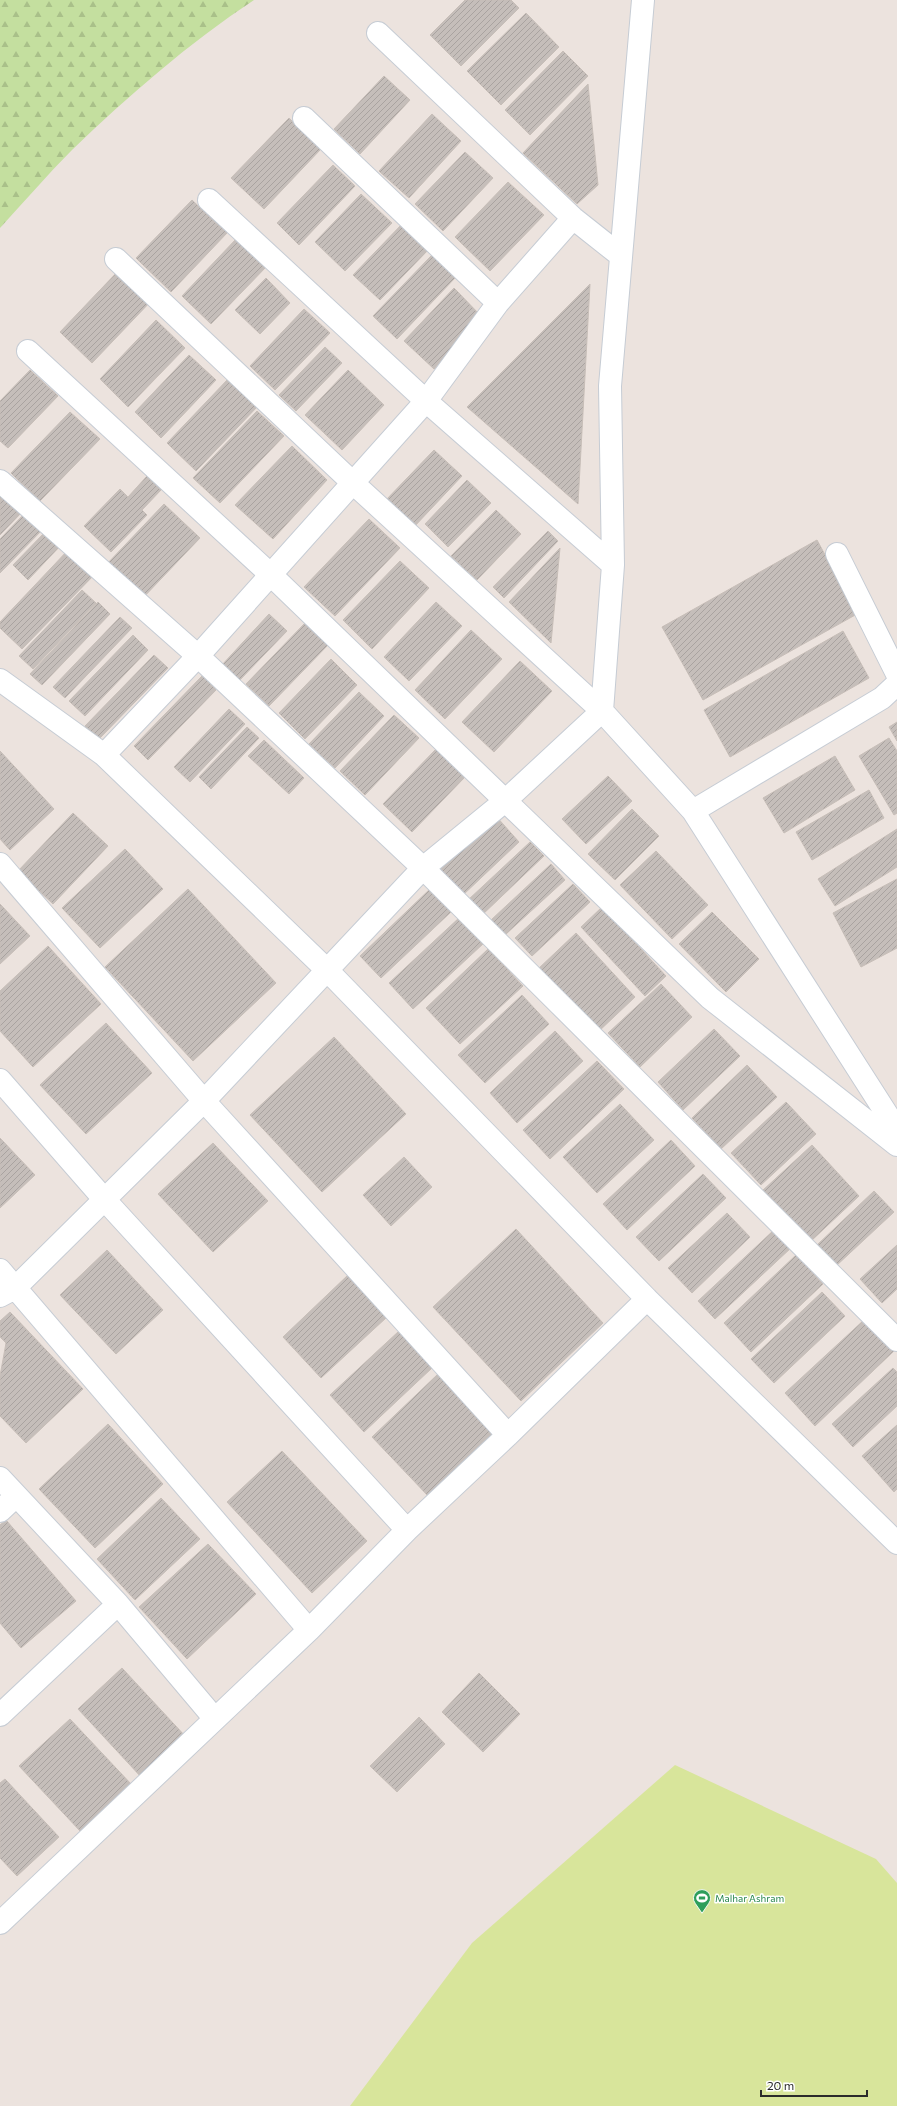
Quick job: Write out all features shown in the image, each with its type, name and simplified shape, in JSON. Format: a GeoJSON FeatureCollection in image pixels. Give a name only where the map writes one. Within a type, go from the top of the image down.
{"type":"FeatureCollection","features":[{"type":"Feature","properties":{"kind":"street"},"geometry":{"type":"LineString","coordinates":[[7,1292],[204,1101],[423,868],[505,801],[602,711],[612,566],[610,386],[643,0]]}},
{"type":"Feature","properties":{"kind":"street"},"geometry":{"type":"LineString","coordinates":[[378,34],[573,218],[621,256]]}},
{"type":"Feature","properties":{"kind":"street"},"geometry":{"type":"LineString","coordinates":[[304,118],[498,303]]}},
{"type":"Feature","properties":{"kind":"street"},"geometry":{"type":"LineString","coordinates":[[209,200],[426,401],[612,566]]}},
{"type":"Feature","properties":{"kind":"street"},"geometry":{"type":"LineString","coordinates":[[104,754],[198,656],[426,401],[498,303],[573,218]]}},
{"type":"Feature","properties":{"kind":"street"},"geometry":{"type":"LineString","coordinates":[[116,259],[353,483],[602,711],[693,811],[897,1130]]}},
{"type":"Feature","properties":{"kind":"street"},"geometry":{"type":"LineString","coordinates":[[28,350],[270,574],[710,998],[897,1145]]}},
{"type":"Feature","properties":{"kind":"street"},"geometry":{"type":"LineString","coordinates":[[0,481],[198,656],[423,868],[897,1340]]}},
{"type":"Feature","properties":{"kind":"street"},"geometry":{"type":"LineString","coordinates":[[837,554],[897,674]]}},
{"type":"Feature","properties":{"kind":"street"},"geometry":{"type":"LineString","coordinates":[[0,680],[104,754],[327,970],[647,1299],[897,1543]]}},
{"type":"Feature","properties":{"kind":"street"},"geometry":{"type":"LineString","coordinates":[[693,811],[882,698],[897,684]]}},
{"type":"Feature","properties":{"kind":"street"},"geometry":{"type":"LineString","coordinates":[[0,864],[204,1101],[508,1435]]}},
{"type":"Feature","properties":{"kind":"street"},"geometry":{"type":"LineString","coordinates":[[0,1080],[104,1199],[407,1530]]}},
{"type":"Feature","properties":{"kind":"street"},"geometry":{"type":"LineString","coordinates":[[0,1270],[7,1292],[309,1630]]}},
{"type":"Feature","properties":{"kind":"street"},"geometry":{"type":"LineString","coordinates":[[0,1923],[309,1630],[407,1530],[508,1435],[647,1299]]}},
{"type":"Feature","properties":{"kind":"street"},"geometry":{"type":"LineString","coordinates":[[0,1478],[118,1604],[215,1719]]}},
{"type":"Feature","properties":{"kind":"street"},"geometry":{"type":"LineString","coordinates":[[0,1511],[16,1496]]}},
{"type":"Feature","properties":{"kind":"street"},"geometry":{"type":"LineString","coordinates":[[0,1715],[118,1604]]}},
{"type":"Feature","properties":{"kind":"green space"},"geometry":{"type":"Polygon","coordinates":[[[0,0],[254,0],[183,52],[115,110],[63,159],[0,228],[0,0]]]}},
{"type":"Feature","properties":{"kind":"green space","name":"Malhar Ashram"},"geometry":{"type":"Polygon","coordinates":[[[675,1765],[876,1859],[897,1883],[897,2106],[350,2106],[472,1943],[675,1765]]]}},
{"type":"Feature","properties":{"kind":"building"},"geometry":{"type":"Polygon","coordinates":[[[465,0],[511,0],[519,8],[461,66],[430,35],[465,0]]]}},
{"type":"Feature","properties":{"kind":"building"},"geometry":{"type":"Polygon","coordinates":[[[526,13],[559,47],[501,105],[467,71],[526,13]]]}},
{"type":"Feature","properties":{"kind":"building"},"geometry":{"type":"Polygon","coordinates":[[[563,51],[588,76],[530,135],[505,110],[563,51]]]}},
{"type":"Feature","properties":{"kind":"building"},"geometry":{"type":"Polygon","coordinates":[[[384,76],[410,100],[360,154],[334,129],[384,76]]]}},
{"type":"Feature","properties":{"kind":"building"},"geometry":{"type":"Polygon","coordinates":[[[588,84],[598,185],[577,204],[523,153],[588,84]]]}},
{"type":"Feature","properties":{"kind":"building"},"geometry":{"type":"Polygon","coordinates":[[[432,114],[461,141],[409,198],[379,171],[432,114]]]}},
{"type":"Feature","properties":{"kind":"building"},"geometry":{"type":"Polygon","coordinates":[[[289,118],[321,149],[264,209],[231,178],[289,118]]]}},
{"type":"Feature","properties":{"kind":"building"},"geometry":{"type":"Polygon","coordinates":[[[465,152],[493,178],[443,231],[415,204],[465,152]]]}},
{"type":"Feature","properties":{"kind":"building"},"geometry":{"type":"Polygon","coordinates":[[[333,165],[355,186],[299,245],[277,223],[333,165]]]}},
{"type":"Feature","properties":{"kind":"building"},"geometry":{"type":"Polygon","coordinates":[[[508,182],[544,215],[490,271],[455,237],[508,182]]]}},
{"type":"Feature","properties":{"kind":"building"},"geometry":{"type":"Polygon","coordinates":[[[361,194],[392,223],[345,271],[315,242],[361,194]]]}},
{"type":"Feature","properties":{"kind":"building"},"geometry":{"type":"Polygon","coordinates":[[[192,200],[227,233],[171,292],[136,258],[192,200]]]}},
{"type":"Feature","properties":{"kind":"building"},"geometry":{"type":"Polygon","coordinates":[[[403,223],[430,248],[380,300],[353,275],[403,223]]]}},
{"type":"Feature","properties":{"kind":"building"},"geometry":{"type":"Polygon","coordinates":[[[237,238],[267,266],[211,324],[182,296],[237,238]]]}},
{"type":"Feature","properties":{"kind":"building"},"geometry":{"type":"Polygon","coordinates":[[[432,255],[455,278],[397,339],[373,316],[432,255]]]}},
{"type":"Feature","properties":{"kind":"building"},"geometry":{"type":"Polygon","coordinates":[[[121,268],[153,299],[92,363],[60,332],[121,268]]]}},
{"type":"Feature","properties":{"kind":"building"},"geometry":{"type":"Polygon","coordinates":[[[266,278],[290,303],[260,334],[235,310],[266,278]]]}},
{"type":"Feature","properties":{"kind":"building"},"geometry":{"type":"Polygon","coordinates":[[[590,284],[578,504],[467,407],[590,284]]]}},
{"type":"Feature","properties":{"kind":"building"},"geometry":{"type":"Polygon","coordinates":[[[454,288],[481,316],[434,369],[404,341],[454,288]]]}},
{"type":"Feature","properties":{"kind":"building"},"geometry":{"type":"Polygon","coordinates":[[[304,309],[330,333],[275,390],[250,366],[304,309]]]}},
{"type":"Feature","properties":{"kind":"building"},"geometry":{"type":"Polygon","coordinates":[[[156,320],[185,348],[128,407],[100,379],[156,320]]]}},
{"type":"Feature","properties":{"kind":"building"},"geometry":{"type":"Polygon","coordinates":[[[325,347],[342,363],[296,411],[279,395],[325,347]]]}},
{"type":"Feature","properties":{"kind":"building"},"geometry":{"type":"Polygon","coordinates":[[[189,355],[216,380],[161,438],[135,412],[189,355]]]}},
{"type":"Feature","properties":{"kind":"building"},"geometry":{"type":"Polygon","coordinates":[[[30,370],[58,396],[8,448],[0,441],[0,401],[30,370]]]}},
{"type":"Feature","properties":{"kind":"building"},"geometry":{"type":"Polygon","coordinates":[[[348,370],[384,405],[342,450],[305,415],[348,370]]]}},
{"type":"Feature","properties":{"kind":"building"},"geometry":{"type":"Polygon","coordinates":[[[229,378],[258,406],[196,471],[167,443],[229,378]]]}},
{"type":"Feature","properties":{"kind":"building"},"geometry":{"type":"Polygon","coordinates":[[[257,411],[284,436],[220,503],[193,478],[257,411]]]}},
{"type":"Feature","properties":{"kind":"building"},"geometry":{"type":"Polygon","coordinates":[[[70,412],[100,439],[40,501],[11,473],[70,412]]]}},
{"type":"Feature","properties":{"kind":"building"},"geometry":{"type":"Polygon","coordinates":[[[292,446],[327,480],[273,539],[235,505],[292,446]]]}},
{"type":"Feature","properties":{"kind":"building"},"geometry":{"type":"Polygon","coordinates":[[[434,450],[462,476],[413,528],[385,501],[434,450]]]}},
{"type":"Feature","properties":{"kind":"building"},"geometry":{"type":"Polygon","coordinates":[[[147,476],[161,490],[142,510],[147,515],[111,552],[84,526],[120,489],[128,497],[147,476]]]}},
{"type":"Feature","properties":{"kind":"building"},"geometry":{"type":"Polygon","coordinates":[[[467,480],[491,503],[448,547],[425,524],[467,480]]]}},
{"type":"Feature","properties":{"kind":"building"},"geometry":{"type":"Polygon","coordinates":[[[0,490],[23,511],[0,535],[0,490]]]}},
{"type":"Feature","properties":{"kind":"building"},"geometry":{"type":"Polygon","coordinates":[[[164,504],[200,538],[140,601],[105,566],[164,504]]]}},
{"type":"Feature","properties":{"kind":"building"},"geometry":{"type":"Polygon","coordinates":[[[496,510],[521,534],[477,580],[451,556],[496,510]]]}},
{"type":"Feature","properties":{"kind":"building"},"geometry":{"type":"Polygon","coordinates":[[[27,511],[44,528],[0,573],[0,539],[27,511]]]}},
{"type":"Feature","properties":{"kind":"building"},"geometry":{"type":"Polygon","coordinates":[[[369,519],[400,548],[335,616],[304,587],[369,519]]]}},
{"type":"Feature","properties":{"kind":"building"},"geometry":{"type":"Polygon","coordinates":[[[48,529],[63,543],[28,580],[13,565],[48,529]]]}},
{"type":"Feature","properties":{"kind":"building"},"geometry":{"type":"Polygon","coordinates":[[[548,531],[558,541],[504,598],[493,587],[548,531]]]}},
{"type":"Feature","properties":{"kind":"building"},"geometry":{"type":"Polygon","coordinates":[[[817,540],[857,614],[703,700],[662,627],[817,540]]]}},
{"type":"Feature","properties":{"kind":"building"},"geometry":{"type":"Polygon","coordinates":[[[70,548],[96,573],[22,649],[0,628],[0,622],[70,548]]]}},
{"type":"Feature","properties":{"kind":"building"},"geometry":{"type":"Polygon","coordinates":[[[560,548],[551,643],[509,602],[560,548]]]}},
{"type":"Feature","properties":{"kind":"building"},"geometry":{"type":"Polygon","coordinates":[[[400,561],[429,588],[372,649],[343,620],[400,561]]]}},
{"type":"Feature","properties":{"kind":"building"},"geometry":{"type":"Polygon","coordinates":[[[82,590],[96,603],[33,669],[19,656],[82,590]]]}},
{"type":"Feature","properties":{"kind":"building"},"geometry":{"type":"Polygon","coordinates":[[[98,602],[110,614],[42,685],[30,674],[98,602]]]}},
{"type":"Feature","properties":{"kind":"building"},"geometry":{"type":"Polygon","coordinates":[[[436,602],[462,626],[409,681],[384,657],[436,602]]]}},
{"type":"Feature","properties":{"kind":"building"},"geometry":{"type":"Polygon","coordinates":[[[269,614],[287,631],[238,682],[221,666],[269,614]]]}},
{"type":"Feature","properties":{"kind":"building"},"geometry":{"type":"Polygon","coordinates":[[[120,617],[132,628],[65,698],[53,687],[120,617]]]}},
{"type":"Feature","properties":{"kind":"building"},"geometry":{"type":"Polygon","coordinates":[[[305,623],[328,645],[269,706],[246,684],[305,623]]]}},
{"type":"Feature","properties":{"kind":"building"},"geometry":{"type":"Polygon","coordinates":[[[471,630],[502,659],[445,719],[415,690],[471,630]]]}},
{"type":"Feature","properties":{"kind":"building"},"geometry":{"type":"Polygon","coordinates":[[[843,631],[869,678],[730,757],[704,710],[843,631]]]}},
{"type":"Feature","properties":{"kind":"building"},"geometry":{"type":"Polygon","coordinates":[[[133,635],[148,650],[85,716],[69,701],[133,635]]]}},
{"type":"Feature","properties":{"kind":"building"},"geometry":{"type":"Polygon","coordinates":[[[154,655],[168,668],[99,739],[85,726],[154,655]]]}},
{"type":"Feature","properties":{"kind":"building"},"geometry":{"type":"Polygon","coordinates":[[[331,659],[357,685],[305,739],[279,713],[331,659]]]}},
{"type":"Feature","properties":{"kind":"building"},"geometry":{"type":"Polygon","coordinates":[[[520,661],[552,691],[494,752],[462,722],[520,661]]]}},
{"type":"Feature","properties":{"kind":"building"},"geometry":{"type":"Polygon","coordinates":[[[202,676],[216,690],[148,760],[134,746],[202,676]]]}},
{"type":"Feature","properties":{"kind":"building"},"geometry":{"type":"Polygon","coordinates":[[[359,692],[384,716],[335,768],[309,744],[359,692]]]}},
{"type":"Feature","properties":{"kind":"building"},"geometry":{"type":"Polygon","coordinates":[[[229,709],[245,724],[190,782],[174,767],[229,709]]]}},
{"type":"Feature","properties":{"kind":"building"},"geometry":{"type":"Polygon","coordinates":[[[394,715],[419,738],[365,795],[340,771],[394,715]]]}},
{"type":"Feature","properties":{"kind":"building"},"geometry":{"type":"Polygon","coordinates":[[[897,722],[897,741],[889,727],[897,722]]]}},
{"type":"Feature","properties":{"kind":"building"},"geometry":{"type":"Polygon","coordinates":[[[247,727],[259,738],[211,789],[199,777],[247,727]]]}},
{"type":"Feature","properties":{"kind":"building"},"geometry":{"type":"Polygon","coordinates":[[[889,738],[897,751],[897,813],[894,815],[859,756],[889,738]]]}},
{"type":"Feature","properties":{"kind":"building"},"geometry":{"type":"Polygon","coordinates":[[[264,740],[304,778],[289,794],[248,756],[264,740]]]}},
{"type":"Feature","properties":{"kind":"building"},"geometry":{"type":"Polygon","coordinates":[[[436,749],[465,777],[412,832],[383,804],[436,749]]]}},
{"type":"Feature","properties":{"kind":"building"},"geometry":{"type":"Polygon","coordinates":[[[0,751],[54,809],[10,850],[0,839],[0,751]]]}},
{"type":"Feature","properties":{"kind":"building"},"geometry":{"type":"Polygon","coordinates":[[[835,756],[855,790],[784,833],[763,798],[835,756]]]}},
{"type":"Feature","properties":{"kind":"building"},"geometry":{"type":"Polygon","coordinates":[[[608,776],[632,801],[586,844],[562,819],[608,776]]]}},
{"type":"Feature","properties":{"kind":"building"},"geometry":{"type":"Polygon","coordinates":[[[869,790],[884,818],[812,860],[796,832],[869,790]]]}},
{"type":"Feature","properties":{"kind":"building"},"geometry":{"type":"Polygon","coordinates":[[[632,809],[659,836],[615,880],[588,854],[632,809]]]}},
{"type":"Feature","properties":{"kind":"building"},"geometry":{"type":"Polygon","coordinates":[[[73,813],[108,846],[53,904],[18,871],[73,813]]]}},
{"type":"Feature","properties":{"kind":"building"},"geometry":{"type":"Polygon","coordinates":[[[495,815],[519,842],[463,895],[438,868],[495,815]]]}},
{"type":"Feature","properties":{"kind":"building"},"geometry":{"type":"Polygon","coordinates":[[[897,829],[897,867],[835,906],[818,879],[897,829]]]}},
{"type":"Feature","properties":{"kind":"building"},"geometry":{"type":"Polygon","coordinates":[[[530,842],[544,856],[481,916],[467,901],[530,842]]]}},
{"type":"Feature","properties":{"kind":"building"},"geometry":{"type":"Polygon","coordinates":[[[125,849],[163,889],[100,948],[62,908],[125,849]]]}},
{"type":"Feature","properties":{"kind":"building"},"geometry":{"type":"Polygon","coordinates":[[[656,851],[708,905],[672,939],[620,885],[656,851]]]}},
{"type":"Feature","properties":{"kind":"building"},"geometry":{"type":"Polygon","coordinates":[[[551,864],[565,880],[505,935],[491,920],[551,864]]]}},
{"type":"Feature","properties":{"kind":"building"},"geometry":{"type":"Polygon","coordinates":[[[897,879],[897,948],[861,967],[833,913],[897,879]]]}},
{"type":"Feature","properties":{"kind":"building"},"geometry":{"type":"Polygon","coordinates":[[[573,884],[590,902],[532,956],[515,938],[573,884]]]}},
{"type":"Feature","properties":{"kind":"building"},"geometry":{"type":"Polygon","coordinates":[[[431,888],[452,911],[381,978],[360,956],[431,888]]]}},
{"type":"Feature","properties":{"kind":"building"},"geometry":{"type":"Polygon","coordinates":[[[188,889],[276,983],[193,1061],[105,967],[188,889]]]}},
{"type":"Feature","properties":{"kind":"building"},"geometry":{"type":"Polygon","coordinates":[[[0,904],[30,936],[0,964],[0,904]]]}},
{"type":"Feature","properties":{"kind":"building"},"geometry":{"type":"Polygon","coordinates":[[[602,907],[666,976],[645,996],[581,927],[602,907]]]}},
{"type":"Feature","properties":{"kind":"building"},"geometry":{"type":"Polygon","coordinates":[[[712,912],[759,959],[726,992],[679,944],[712,912]]]}},
{"type":"Feature","properties":{"kind":"building"},"geometry":{"type":"Polygon","coordinates":[[[460,917],[484,943],[413,1009],[389,983],[460,917]]]}},
{"type":"Feature","properties":{"kind":"building"},"geometry":{"type":"Polygon","coordinates":[[[576,933],[635,997],[597,1033],[537,970],[576,933]]]}},
{"type":"Feature","properties":{"kind":"building"},"geometry":{"type":"Polygon","coordinates":[[[48,946],[101,1004],[33,1067],[0,1031],[0,991],[48,946]]]}},
{"type":"Feature","properties":{"kind":"building"},"geometry":{"type":"Polygon","coordinates":[[[488,949],[523,986],[460,1044],[426,1008],[488,949]]]}},
{"type":"Feature","properties":{"kind":"building"},"geometry":{"type":"Polygon","coordinates":[[[661,984],[692,1017],[640,1067],[608,1033],[661,984]]]}},
{"type":"Feature","properties":{"kind":"building"},"geometry":{"type":"Polygon","coordinates":[[[522,995],[549,1024],[485,1083],[458,1055],[522,995]]]}},
{"type":"Feature","properties":{"kind":"building"},"geometry":{"type":"Polygon","coordinates":[[[106,1023],[152,1073],[86,1134],[40,1085],[106,1023]]]}},
{"type":"Feature","properties":{"kind":"building"},"geometry":{"type":"Polygon","coordinates":[[[714,1029],[740,1056],[683,1110],[658,1082],[714,1029]]]}},
{"type":"Feature","properties":{"kind":"building"},"geometry":{"type":"Polygon","coordinates":[[[555,1031],[583,1061],[517,1123],[490,1093],[555,1031]]]}},
{"type":"Feature","properties":{"kind":"building"},"geometry":{"type":"Polygon","coordinates":[[[334,1037],[406,1114],[322,1192],[250,1115],[334,1037]]]}},
{"type":"Feature","properties":{"kind":"building"},"geometry":{"type":"Polygon","coordinates":[[[597,1061],[624,1089],[550,1159],[523,1130],[597,1061]]]}},
{"type":"Feature","properties":{"kind":"building"},"geometry":{"type":"Polygon","coordinates":[[[747,1065],[777,1097],[721,1149],[692,1118],[747,1065]]]}},
{"type":"Feature","properties":{"kind":"building"},"geometry":{"type":"Polygon","coordinates":[[[786,1102],[816,1134],[761,1185],[731,1153],[786,1102]]]}},
{"type":"Feature","properties":{"kind":"building"},"geometry":{"type":"Polygon","coordinates":[[[620,1104],[654,1140],[597,1193],[563,1157],[620,1104]]]}},
{"type":"Feature","properties":{"kind":"building"},"geometry":{"type":"Polygon","coordinates":[[[0,1138],[35,1175],[0,1208],[0,1138]]]}},
{"type":"Feature","properties":{"kind":"building"},"geometry":{"type":"Polygon","coordinates":[[[671,1140],[695,1166],[627,1230],[603,1204],[671,1140]]]}},
{"type":"Feature","properties":{"kind":"building"},"geometry":{"type":"Polygon","coordinates":[[[213,1143],[268,1201],[213,1252],[158,1194],[213,1143]]]}},
{"type":"Feature","properties":{"kind":"building"},"geometry":{"type":"Polygon","coordinates":[[[812,1145],[859,1196],[810,1242],[762,1191],[812,1145]]]}},
{"type":"Feature","properties":{"kind":"building"},"geometry":{"type":"Polygon","coordinates":[[[404,1157],[432,1187],[391,1226],[363,1195],[404,1157]]]}},
{"type":"Feature","properties":{"kind":"building"},"geometry":{"type":"Polygon","coordinates":[[[703,1174],[726,1198],[659,1261],[636,1237],[703,1174]]]}},
{"type":"Feature","properties":{"kind":"building"},"geometry":{"type":"Polygon","coordinates":[[[874,1191],[894,1212],[836,1266],[817,1245],[874,1191]]]}},
{"type":"Feature","properties":{"kind":"building"},"geometry":{"type":"Polygon","coordinates":[[[727,1213],[750,1237],[692,1293],[668,1268],[727,1213]]]}},
{"type":"Feature","properties":{"kind":"building"},"geometry":{"type":"Polygon","coordinates":[[[516,1229],[603,1323],[521,1401],[433,1307],[516,1229]]]}},
{"type":"Feature","properties":{"kind":"building"},"geometry":{"type":"Polygon","coordinates":[[[775,1229],[792,1247],[715,1319],[698,1301],[775,1229]]]}},
{"type":"Feature","properties":{"kind":"building"},"geometry":{"type":"Polygon","coordinates":[[[897,1245],[897,1289],[882,1303],[860,1279],[897,1245]]]}},
{"type":"Feature","properties":{"kind":"building"},"geometry":{"type":"Polygon","coordinates":[[[107,1250],[163,1310],[116,1354],[60,1295],[107,1250]]]}},
{"type":"Feature","properties":{"kind":"building"},"geometry":{"type":"Polygon","coordinates":[[[796,1255],[823,1284],[751,1352],[724,1323],[796,1255]]]}},
{"type":"Feature","properties":{"kind":"building"},"geometry":{"type":"Polygon","coordinates":[[[348,1275],[387,1317],[321,1378],[283,1337],[348,1275]]]}},
{"type":"Feature","properties":{"kind":"building"},"geometry":{"type":"Polygon","coordinates":[[[822,1292],[845,1316],[774,1383],[751,1359],[822,1292]]]}},
{"type":"Feature","properties":{"kind":"building"},"geometry":{"type":"Polygon","coordinates":[[[10,1312],[83,1389],[26,1443],[0,1416],[0,1376],[6,1343],[0,1337],[0,1321],[10,1312]]]}},
{"type":"Feature","properties":{"kind":"building"},"geometry":{"type":"Polygon","coordinates":[[[865,1319],[895,1350],[815,1426],[785,1393],[865,1319]]]}},
{"type":"Feature","properties":{"kind":"building"},"geometry":{"type":"Polygon","coordinates":[[[399,1331],[433,1367],[364,1432],[330,1395],[399,1331]]]}},
{"type":"Feature","properties":{"kind":"building"},"geometry":{"type":"Polygon","coordinates":[[[893,1368],[897,1372],[897,1406],[853,1447],[832,1424],[893,1368]]]}},
{"type":"Feature","properties":{"kind":"building"},"geometry":{"type":"Polygon","coordinates":[[[438,1374],[496,1436],[430,1498],[372,1437],[438,1374]]]}},
{"type":"Feature","properties":{"kind":"building"},"geometry":{"type":"Polygon","coordinates":[[[108,1424],[163,1484],[95,1548],[39,1489],[108,1424]]]}},
{"type":"Feature","properties":{"kind":"building"},"geometry":{"type":"Polygon","coordinates":[[[897,1425],[897,1489],[894,1492],[862,1456],[897,1425]]]}},
{"type":"Feature","properties":{"kind":"building"},"geometry":{"type":"Polygon","coordinates":[[[282,1451],[367,1541],[312,1593],[227,1502],[282,1451]]]}},
{"type":"Feature","properties":{"kind":"building"},"geometry":{"type":"Polygon","coordinates":[[[161,1498],[200,1539],[135,1600],[97,1559],[161,1498]]]}},
{"type":"Feature","properties":{"kind":"building"},"geometry":{"type":"Polygon","coordinates":[[[6,1520],[76,1601],[21,1648],[0,1623],[0,1525],[6,1520]]]}},
{"type":"Feature","properties":{"kind":"building"},"geometry":{"type":"Polygon","coordinates":[[[208,1544],[256,1594],[187,1659],[139,1607],[208,1544]]]}},
{"type":"Feature","properties":{"kind":"building"},"geometry":{"type":"Polygon","coordinates":[[[122,1668],[186,1737],[142,1778],[78,1709],[122,1668]]]}},
{"type":"Feature","properties":{"kind":"building"},"geometry":{"type":"Polygon","coordinates":[[[479,1673],[520,1714],[483,1752],[442,1712],[479,1673]]]}},
{"type":"Feature","properties":{"kind":"building"},"geometry":{"type":"Polygon","coordinates":[[[419,1717],[445,1744],[397,1792],[370,1766],[419,1717]]]}},
{"type":"Feature","properties":{"kind":"building"},"geometry":{"type":"Polygon","coordinates":[[[70,1719],[132,1785],[81,1832],[19,1766],[70,1719]]]}},
{"type":"Feature","properties":{"kind":"building"},"geometry":{"type":"Polygon","coordinates":[[[5,1779],[59,1837],[17,1876],[0,1858],[0,1783],[5,1779]]]}},
{"type":"Feature","properties":{"kind":"place","name":"Malhar Ashram"},"geometry":{"type":"Point","coordinates":[702,1913]}}]}
